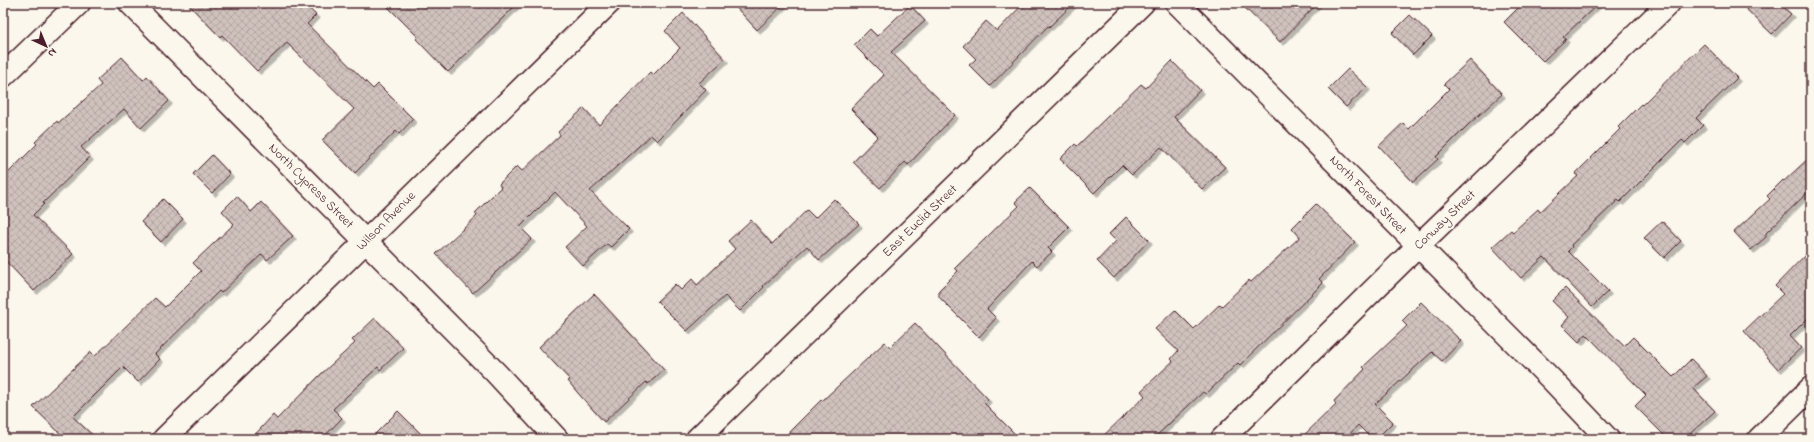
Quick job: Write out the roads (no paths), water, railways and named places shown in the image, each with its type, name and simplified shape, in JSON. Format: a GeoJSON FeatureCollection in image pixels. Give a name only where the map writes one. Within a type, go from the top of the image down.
{"type":"FeatureCollection","features":[{"type":"Feature","properties":{"kind":"street"},"geometry":{"type":"LineString","coordinates":[[3,76],[79,3]]}},
{"type":"Feature","properties":{"kind":"street","name":"North Cypress Street"},"geometry":{"type":"LineString","coordinates":[[130,3],[496,373],[557,439]]}},
{"type":"Feature","properties":{"kind":"street","name":"Wilson Avenue"},"geometry":{"type":"LineString","coordinates":[[164,439],[609,3]]}},
{"type":"Feature","properties":{"kind":"street","name":"East Euclid Street"},"geometry":{"type":"LineString","coordinates":[[698,439],[1143,3]]}},
{"type":"Feature","properties":{"kind":"street","name":"North Forest Street"},"geometry":{"type":"LineString","coordinates":[[1177,3],[1608,439]]}},
{"type":"Feature","properties":{"kind":"street","name":"Conway Street"},"geometry":{"type":"LineString","coordinates":[[1222,439],[1668,3]]}},
{"type":"Feature","properties":{"kind":"street"},"geometry":{"type":"LineString","coordinates":[[1759,439],[1811,388]]}}]}
